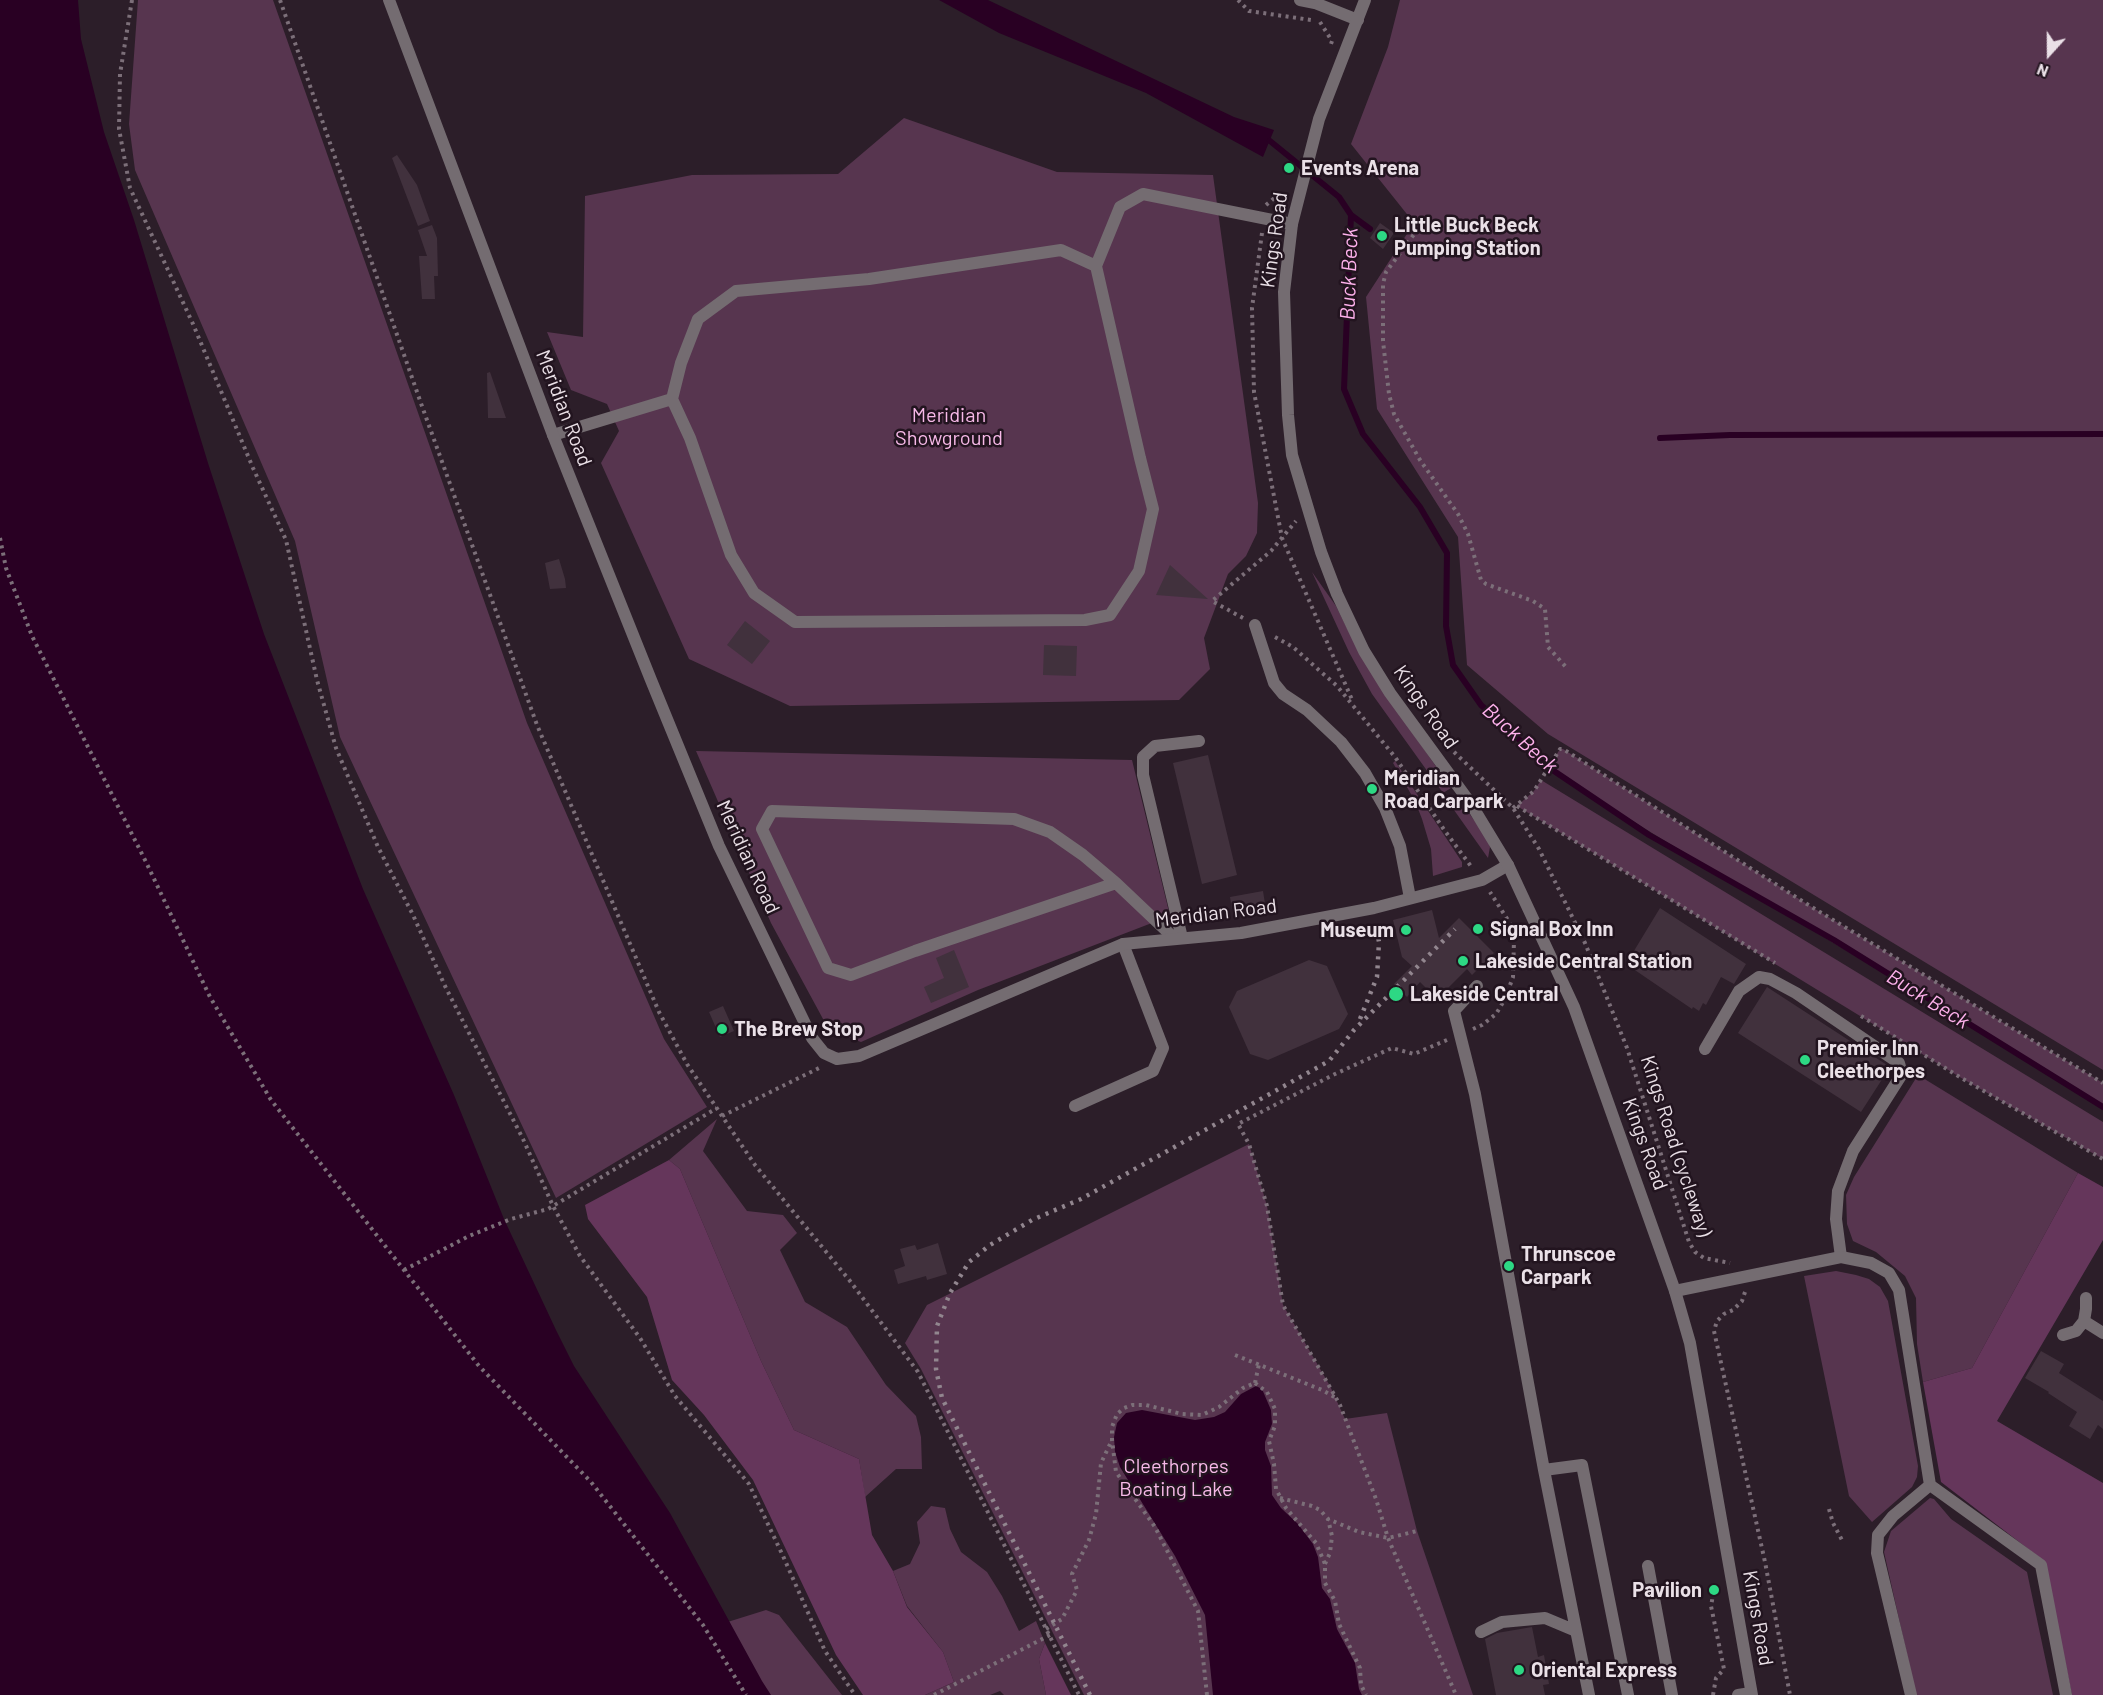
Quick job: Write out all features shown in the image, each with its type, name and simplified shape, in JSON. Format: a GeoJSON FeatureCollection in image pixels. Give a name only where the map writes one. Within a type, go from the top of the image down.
{"type":"FeatureCollection","features":[{"type":"Feature","properties":{"kind":"street","name":"Meridian Road"},"geometry":{"type":"LineString","coordinates":[[389,0],[553,435],[719,846],[812,1038],[824,1053],[837,1059],[859,1056],[1123,944],[1241,933],[1374,908],[1482,880],[1508,865]]}},
{"type":"Feature","properties":{"kind":"street"},"geometry":{"type":"LineString","coordinates":[[1300,0],[1315,3],[1358,20]]}},
{"type":"Feature","properties":{"kind":"street","name":"Kings Road"},"geometry":{"type":"LineString","coordinates":[[1365,0],[1318,119],[1292,224],[1284,292],[1288,415],[1292,455],[1321,552],[1337,594],[1364,651],[1390,693],[1471,804],[1508,865],[1574,1007],[1675,1291],[1690,1343],[1751,1694]]}},
{"type":"Feature","properties":{"kind":"street"},"geometry":{"type":"LineString","coordinates":[[1096,266],[1061,250],[869,279],[736,291],[698,319],[681,363],[672,399],[690,438],[731,555],[754,593],[795,622],[1085,621],[1110,615],[1139,571],[1153,509],[1096,266],[1120,207],[1143,194],[1292,224]]}},
{"type":"Feature","properties":{"kind":"street"},"geometry":{"type":"LineString","coordinates":[[553,435],[672,399]]}},
{"type":"Feature","properties":{"kind":"street"},"geometry":{"type":"LineString","coordinates":[[1255,625],[1274,683],[1282,694],[1307,710],[1341,742],[1370,782],[1385,808],[1400,846],[1410,898]]}},
{"type":"Feature","properties":{"kind":"street"},"geometry":{"type":"LineString","coordinates":[[1178,938],[1143,775],[1143,757],[1155,746],[1199,741]]}},
{"type":"Feature","properties":{"kind":"street"},"geometry":{"type":"LineString","coordinates":[[1116,883],[851,975],[828,968],[762,829],[772,811],[1014,819],[1050,832],[1083,855],[1116,883],[1178,938]]}},
{"type":"Feature","properties":{"kind":"street"},"geometry":{"type":"LineString","coordinates":[[1075,1106],[1153,1071],[1163,1048],[1123,944]]}},
{"type":"Feature","properties":{"kind":"street"},"geometry":{"type":"LineString","coordinates":[[1705,1049],[1738,991],[1759,977],[1770,979],[1796,993],[1899,1063],[1902,1074],[1853,1151],[1838,1191],[1836,1219],[1841,1257]]}},
{"type":"Feature","properties":{"kind":"street"},"geometry":{"type":"LineString","coordinates":[[1477,986],[1454,1011],[1475,1094],[1544,1470],[1589,1695]]}},
{"type":"Feature","properties":{"kind":"street"},"geometry":{"type":"LineString","coordinates":[[1675,1291],[1841,1257],[1871,1263],[1889,1273],[1899,1290],[1930,1485],[2041,1565],[2066,1695]]}},
{"type":"Feature","properties":{"kind":"street"},"geometry":{"type":"LineString","coordinates":[[2063,1335],[2076,1331],[2084,1321],[2086,1298]]}},
{"type":"Feature","properties":{"kind":"street"},"geometry":{"type":"LineString","coordinates":[[2084,1321],[2103,1333]]}},
{"type":"Feature","properties":{"kind":"street"},"geometry":{"type":"LineString","coordinates":[[1544,1470],[1582,1465],[1628,1695]]}},
{"type":"Feature","properties":{"kind":"street"},"geometry":{"type":"LineString","coordinates":[[1911,1695],[1877,1553],[1878,1535],[1893,1516],[1930,1485]]}},
{"type":"Feature","properties":{"kind":"street"},"geometry":{"type":"LineString","coordinates":[[1648,1566],[1672,1695]]}},
{"type":"Feature","properties":{"kind":"street"},"geometry":{"type":"LineString","coordinates":[[1481,1632],[1502,1622],[1545,1618],[1576,1630]]}},
{"type":"Feature","properties":{"kind":"street"},"geometry":{"type":"LineString","coordinates":[[1738,1695],[1751,1694]]}},
{"type":"Feature","properties":{"kind":"path"},"geometry":{"type":"LineString","coordinates":[[132,0],[120,74],[119,129],[130,188],[193,324],[253,468],[286,540],[317,680],[336,748],[378,847],[414,915],[445,986],[524,1139],[554,1206],[580,1256],[640,1338],[675,1396],[749,1484],[825,1651],[855,1695]]}},
{"type":"Feature","properties":{"kind":"path"},"geometry":{"type":"LineString","coordinates":[[280,0],[423,409],[537,725],[659,1012],[687,1064],[755,1165],[850,1281],[918,1372],[1080,1695]]}},
{"type":"Feature","properties":{"kind":"path"},"geometry":{"type":"LineString","coordinates":[[1238,0],[1249,11],[1320,21],[1332,41],[1328,51]]}},
{"type":"Feature","properties":{"kind":"path"},"geometry":{"type":"LineString","coordinates":[[1418,229],[1386,272],[1383,284],[1383,341],[1389,394],[1394,414],[1420,460],[1458,514],[1468,534],[1481,579],[1486,584],[1545,609],[1548,647],[1566,667]]}},
{"type":"Feature","properties":{"kind":"path"},"geometry":{"type":"LineString","coordinates":[[1308,507],[1271,551],[1212,601],[1293,647],[1337,686],[1395,757],[1445,831],[1482,880],[1511,925],[1515,940],[1514,977],[1496,1014],[1482,1025],[1414,1054],[1392,1048],[1335,1074],[1238,1124],[1249,1144],[1267,1206],[1283,1305],[1336,1399],[1376,1499],[1388,1538],[1456,1695]]}},
{"type":"Feature","properties":{"kind":"path"},"geometry":{"type":"LineString","coordinates":[[0,538],[6,568],[32,636],[146,862],[210,997],[270,1100],[479,1366],[591,1482],[703,1625],[746,1695]]}},
{"type":"Feature","properties":{"kind":"path","name":"Kings Road (cycleway)"},"geometry":{"type":"LineString","coordinates":[[1446,744],[1513,808],[1539,849],[1585,943],[1623,1038],[1689,1242],[1695,1252],[1704,1258],[1726,1261],[1737,1267],[1743,1277]]}},
{"type":"Feature","properties":{"kind":"path"},"geometry":{"type":"LineString","coordinates":[[1513,808],[1534,791],[1560,749],[1563,749],[1810,906],[2103,1083]]}},
{"type":"Feature","properties":{"kind":"path"},"geometry":{"type":"LineString","coordinates":[[722,1116],[837,1059]]}},
{"type":"Feature","properties":{"kind":"path"},"geometry":{"type":"LineString","coordinates":[[405,1270],[469,1236],[511,1219],[554,1206],[717,1108]]}},
{"type":"Feature","properties":{"kind":"path"},"geometry":{"type":"LineString","coordinates":[[1743,1277],[1746,1289],[1742,1301],[1717,1321],[1714,1331],[1765,1562],[1790,1695]]}},
{"type":"Feature","properties":{"kind":"path"},"geometry":{"type":"LineString","coordinates":[[1235,1355],[1322,1390],[1336,1399]]}},
{"type":"Feature","properties":{"kind":"path"},"geometry":{"type":"LineString","coordinates":[[1255,1383],[1258,1364]]}},
{"type":"Feature","properties":{"kind":"path"},"geometry":{"type":"LineString","coordinates":[[1207,1695],[1198,1611],[1155,1527],[1116,1472],[1112,1427],[1117,1414],[1132,1405],[1182,1414],[1202,1415],[1220,1407],[1243,1388],[1255,1383]]}},
{"type":"Feature","properties":{"kind":"path"},"geometry":{"type":"LineString","coordinates":[[1255,1383],[1268,1392],[1275,1409],[1275,1426],[1269,1441],[1276,1489],[1280,1498],[1316,1543],[1325,1564],[1325,1583],[1335,1602],[1339,1624],[1360,1668],[1361,1685],[1366,1695]]}},
{"type":"Feature","properties":{"kind":"path"},"geometry":{"type":"LineString","coordinates":[[1046,1629],[1062,1619],[1077,1590],[1072,1574],[1089,1540],[1096,1514],[1101,1463],[1112,1440]]}},
{"type":"Feature","properties":{"kind":"path"},"geometry":{"type":"LineString","coordinates":[[1280,1498],[1312,1506],[1320,1510],[1328,1519],[1359,1532],[1388,1538],[1417,1531]]}},
{"type":"Feature","properties":{"kind":"path"},"geometry":{"type":"LineString","coordinates":[[1829,1509],[1843,1542]]}},
{"type":"Feature","properties":{"kind":"path"},"geometry":{"type":"LineString","coordinates":[[1325,1564],[1330,1553],[1332,1536],[1328,1519]]}},
{"type":"Feature","properties":{"kind":"path"},"geometry":{"type":"LineString","coordinates":[[1713,1695],[1716,1678],[1724,1669],[1711,1606],[1714,1590]]}},
{"type":"Feature","properties":{"kind":"path"},"geometry":{"type":"LineString","coordinates":[[934,1695],[1050,1635]]}},
{"type":"Feature","properties":{"kind":"green space"},"geometry":{"type":"Polygon","coordinates":[[[138,0],[273,0],[527,723],[664,1039],[707,1107],[556,1198],[340,737],[295,541],[135,170],[129,124],[138,0]]]}},
{"type":"Feature","properties":{"kind":"green space"},"geometry":{"type":"Polygon","coordinates":[[[1400,0],[2103,0],[2103,1070],[1548,734],[1467,665],[1458,537],[1377,409],[1366,297],[1414,223],[1351,144],[1388,47],[1400,0]]]}},
{"type":"Feature","properties":{"kind":"green space","name":"Meridian Showground"},"geometry":{"type":"Polygon","coordinates":[[[904,118],[1057,172],[1213,175],[1258,503],[1257,533],[1246,556],[1228,574],[1204,638],[1210,669],[1179,700],[790,706],[689,659],[601,463],[619,431],[607,404],[571,390],[547,332],[583,337],[585,196],[692,175],[838,174],[904,118]]]}},
{"type":"Feature","properties":{"kind":"green space"},"geometry":{"type":"Polygon","coordinates":[[[1312,572],[1336,606],[1359,652],[1380,686],[1451,788],[1443,793],[1372,694],[1349,652],[1312,572]]]}},
{"type":"Feature","properties":{"kind":"green space"},"geometry":{"type":"Polygon","coordinates":[[[1560,749],[1810,906],[2103,1083],[2103,1106],[1548,768],[1560,749]]]}},
{"type":"Feature","properties":{"kind":"green space"},"geometry":{"type":"Polygon","coordinates":[[[696,751],[1132,760],[1170,916],[978,990],[861,1042],[829,1030],[771,923],[696,751]]]}},
{"type":"Feature","properties":{"kind":"green space"},"geometry":{"type":"Polygon","coordinates":[[[1395,761],[1462,862],[1462,867],[1433,876],[1431,849],[1422,819],[1415,801],[1393,763],[1395,761]]]}},
{"type":"Feature","properties":{"kind":"green space"},"geometry":{"type":"Polygon","coordinates":[[[1541,780],[2103,1122],[2103,1159],[1963,1079],[1517,806],[1534,791],[1541,780]]]}},
{"type":"Feature","properties":{"kind":"green space"},"geometry":{"type":"Polygon","coordinates":[[[1458,798],[1487,838],[1490,847],[1488,858],[1449,803],[1458,798]]]}},
{"type":"Feature","properties":{"kind":"green space"},"geometry":{"type":"Polygon","coordinates":[[[1918,1075],[2078,1173],[1972,1368],[1923,1382],[1917,1344],[1916,1298],[1905,1276],[1876,1252],[1853,1241],[1847,1224],[1846,1195],[1854,1177],[1918,1075]]]}},
{"type":"Feature","properties":{"kind":"green space"},"geometry":{"type":"Polygon","coordinates":[[[717,1119],[703,1151],[747,1211],[783,1215],[797,1233],[780,1250],[805,1302],[847,1327],[886,1385],[916,1416],[921,1437],[922,1469],[896,1469],[865,1497],[859,1459],[794,1430],[761,1361],[680,1169],[669,1160],[717,1119]]]}},
{"type":"Feature","properties":{"kind":"green space","name":"Cleethorpes Boating Lake"},"geometry":{"type":"Polygon","coordinates":[[[1249,1144],[1267,1206],[1283,1305],[1330,1386],[1345,1419],[1387,1413],[1417,1531],[1473,1695],[1084,1695],[921,1369],[905,1343],[927,1305],[1249,1144]]]}},
{"type":"Feature","properties":{"kind":"green space"},"geometry":{"type":"Polygon","coordinates":[[[1836,1271],[1869,1279],[1880,1287],[1888,1301],[1918,1466],[1917,1477],[1912,1487],[1872,1522],[1849,1496],[1804,1276],[1836,1271]]]}},
{"type":"Feature","properties":{"kind":"green space"},"geometry":{"type":"Polygon","coordinates":[[[1930,1498],[1934,1499],[1951,1519],[2027,1572],[2053,1695],[1916,1695],[1884,1552],[1891,1531],[1930,1498]]]}},
{"type":"Feature","properties":{"kind":"green space"},"geometry":{"type":"Polygon","coordinates":[[[931,1506],[945,1508],[950,1529],[961,1552],[987,1572],[1019,1631],[1036,1621],[1045,1643],[1039,1659],[1046,1695],[1004,1695],[1000,1691],[990,1695],[925,1695],[954,1682],[943,1652],[907,1606],[893,1571],[910,1564],[920,1543],[917,1522],[931,1506]]]}},
{"type":"Feature","properties":{"kind":"green space"},"geometry":{"type":"Polygon","coordinates":[[[766,1610],[779,1615],[842,1695],[759,1695],[718,1625],[766,1610]]]}},
{"type":"Feature","properties":{"kind":"shaded area"},"geometry":{"type":"Polygon","coordinates":[[[0,0],[78,0],[81,39],[104,132],[134,220],[208,463],[264,634],[363,889],[454,1095],[504,1219],[574,1366],[670,1513],[771,1695],[0,1695],[0,0]]]}},
{"type":"Feature","properties":{"kind":"shaded area"},"geometry":{"type":"Polygon","coordinates":[[[939,0],[988,0],[1234,117],[1274,130],[1263,157],[1146,93],[999,33],[939,0]]]}},
{"type":"Feature","properties":{"kind":"shaded area"},"geometry":{"type":"Polygon","coordinates":[[[669,1160],[680,1169],[761,1361],[794,1430],[859,1459],[872,1535],[893,1571],[907,1607],[943,1652],[954,1682],[925,1695],[863,1695],[836,1655],[753,1480],[704,1415],[672,1380],[647,1297],[588,1219],[585,1205],[669,1160]]]}},
{"type":"Feature","properties":{"kind":"shaded area"},"geometry":{"type":"Polygon","coordinates":[[[2078,1173],[2103,1187],[2103,1240],[1997,1421],[2103,1483],[2103,1695],[2072,1695],[2044,1561],[1941,1482],[1923,1382],[1972,1368],[2078,1173]]]}},
{"type":"Feature","properties":{"kind":"shaded area"},"geometry":{"type":"Polygon","coordinates":[[[1256,1386],[1262,1389],[1271,1410],[1272,1424],[1265,1442],[1265,1450],[1271,1466],[1272,1495],[1313,1544],[1318,1557],[1322,1588],[1330,1599],[1337,1629],[1355,1663],[1362,1695],[1213,1695],[1205,1615],[1175,1556],[1120,1467],[1115,1452],[1114,1437],[1117,1423],[1126,1413],[1142,1410],[1195,1420],[1214,1417],[1225,1412],[1241,1394],[1256,1386]]]}},
{"type":"Feature","properties":{"kind":"shaded area"},"geometry":{"type":"Polygon","coordinates":[[[1045,1643],[1071,1695],[1046,1695],[1039,1659],[1045,1643]]]}},
{"type":"Feature","properties":{"kind":"building"},"geometry":{"type":"Polygon","coordinates":[[[397,155],[417,185],[430,221],[418,226],[392,158],[397,155]]]}},
{"type":"Feature","properties":{"kind":"building","name":"Little Buck Beck Pumping Station"},"geometry":{"type":"Polygon","coordinates":[[[1380,223],[1394,233],[1383,249],[1370,238],[1380,223]]]}},
{"type":"Feature","properties":{"kind":"building"},"geometry":{"type":"Polygon","coordinates":[[[432,225],[437,238],[438,276],[434,276],[435,299],[422,299],[419,256],[427,256],[418,230],[432,225]]]}},
{"type":"Feature","properties":{"kind":"building"},"geometry":{"type":"Polygon","coordinates":[[[490,372],[506,418],[488,418],[487,373],[490,372]]]}},
{"type":"Feature","properties":{"kind":"building"},"geometry":{"type":"Polygon","coordinates":[[[559,559],[566,588],[550,589],[545,563],[559,559]]]}},
{"type":"Feature","properties":{"kind":"building"},"geometry":{"type":"Polygon","coordinates":[[[1170,565],[1208,599],[1156,595],[1170,565]]]}},
{"type":"Feature","properties":{"kind":"building"},"geometry":{"type":"Polygon","coordinates":[[[745,621],[770,641],[752,664],[727,645],[745,621]]]}},
{"type":"Feature","properties":{"kind":"building"},"geometry":{"type":"Polygon","coordinates":[[[1044,645],[1077,646],[1076,676],[1043,675],[1044,645]]]}},
{"type":"Feature","properties":{"kind":"building"},"geometry":{"type":"Polygon","coordinates":[[[1208,755],[1237,875],[1202,884],[1173,763],[1208,755]]]}},
{"type":"Feature","properties":{"kind":"building"},"geometry":{"type":"Polygon","coordinates":[[[1263,891],[1266,910],[1233,916],[1230,897],[1263,891]]]}},
{"type":"Feature","properties":{"kind":"building"},"geometry":{"type":"Polygon","coordinates":[[[1660,908],[1746,964],[1734,984],[1721,977],[1706,1005],[1703,1003],[1699,1011],[1693,1007],[1692,1009],[1626,964],[1660,908]]]}},
{"type":"Feature","properties":{"kind":"building"},"geometry":{"type":"Polygon","coordinates":[[[1432,910],[1439,938],[1459,918],[1494,953],[1472,975],[1467,969],[1437,999],[1420,982],[1407,997],[1394,984],[1412,966],[1402,957],[1393,920],[1432,910]]]}},
{"type":"Feature","properties":{"kind":"building"},"geometry":{"type":"Polygon","coordinates":[[[954,950],[969,987],[931,1003],[924,987],[944,978],[936,958],[954,950]]]}},
{"type":"Feature","properties":{"kind":"building"},"geometry":{"type":"Polygon","coordinates":[[[1309,960],[1327,966],[1348,1014],[1339,1029],[1268,1060],[1250,1054],[1229,1007],[1237,991],[1309,960]]]}},
{"type":"Feature","properties":{"kind":"building"},"geometry":{"type":"Polygon","coordinates":[[[1767,987],[1890,1067],[1861,1112],[1738,1033],[1767,987]]]}},
{"type":"Feature","properties":{"kind":"building"},"geometry":{"type":"Polygon","coordinates":[[[723,1006],[734,1031],[720,1037],[709,1012],[723,1006]]]}},
{"type":"Feature","properties":{"kind":"building"},"geometry":{"type":"Polygon","coordinates":[[[938,1243],[947,1274],[927,1280],[926,1276],[898,1284],[894,1270],[905,1266],[900,1249],[915,1245],[917,1250],[938,1243]]]}},
{"type":"Feature","properties":{"kind":"building"},"geometry":{"type":"Polygon","coordinates":[[[2041,1351],[2064,1364],[2059,1373],[2103,1401],[2103,1429],[2098,1425],[2090,1439],[2069,1426],[2077,1412],[2025,1378],[2041,1351]]]}},
{"type":"Feature","properties":{"kind":"building","name":"Oriental Express"},"geometry":{"type":"Polygon","coordinates":[[[1532,1627],[1538,1657],[1544,1655],[1549,1684],[1543,1685],[1545,1695],[1496,1695],[1485,1639],[1497,1633],[1532,1627]]]}},
{"type":"Feature","properties":{"kind":"waterway","name":"Buck Beck"},"geometry":{"type":"LineString","coordinates":[[1270,141],[1339,197],[1351,215],[1344,389],[1363,434],[1420,507],[1447,553],[1446,626],[1453,665],[1481,705],[1554,771],[1649,835],[1834,940],[2103,1107]]}},
{"type":"Feature","properties":{"kind":"waterway"},"geometry":{"type":"LineString","coordinates":[[1351,215],[1370,229]]}},
{"type":"Feature","properties":{"kind":"waterway"},"geometry":{"type":"LineString","coordinates":[[1660,438],[1730,435],[2103,434]]}},
{"type":"Feature","properties":{"kind":"railway"},"geometry":{"type":"LineString","coordinates":[[1360,1019],[1377,977],[1379,942],[1376,925]]}},
{"type":"Feature","properties":{"kind":"railway"},"geometry":{"type":"LineString","coordinates":[[1090,1695],[942,1398],[936,1369],[937,1326],[950,1293],[969,1262],[990,1245],[1032,1220],[1081,1199],[1329,1061],[1354,1030],[1455,929]]}},
{"type":"Feature","properties":{"kind":"place","name":"Events Arena"},"geometry":{"type":"Point","coordinates":[1289,168]}},
{"type":"Feature","properties":{"kind":"place","name":"Little Buck Beck Pumping Station"},"geometry":{"type":"Point","coordinates":[1382,236]}},
{"type":"Feature","properties":{"kind":"place","name":"Meridian Road Carpark"},"geometry":{"type":"Point","coordinates":[1372,789]}},
{"type":"Feature","properties":{"kind":"place","name":"Signal Box Inn"},"geometry":{"type":"Point","coordinates":[1478,929]}},
{"type":"Feature","properties":{"kind":"place","name":"Museum"},"geometry":{"type":"Point","coordinates":[1406,930]}},
{"type":"Feature","properties":{"kind":"place","name":"Lakeside Central Station"},"geometry":{"type":"Point","coordinates":[1463,961]}},
{"type":"Feature","properties":{"kind":"place","name":"Lakeside Central"},"geometry":{"type":"Point","coordinates":[1396,994]}},
{"type":"Feature","properties":{"kind":"place","name":"The Brew Stop"},"geometry":{"type":"Point","coordinates":[722,1029]}},
{"type":"Feature","properties":{"kind":"place","name":"Premier Inn Cleethorpes"},"geometry":{"type":"Point","coordinates":[1805,1060]}},
{"type":"Feature","properties":{"kind":"place","name":"Thrunscoe Carpark"},"geometry":{"type":"Point","coordinates":[1509,1266]}},
{"type":"Feature","properties":{"kind":"place","name":"Pavilion"},"geometry":{"type":"Point","coordinates":[1714,1590]}},
{"type":"Feature","properties":{"kind":"place","name":"Oriental Express"},"geometry":{"type":"Point","coordinates":[1519,1670]}}]}
